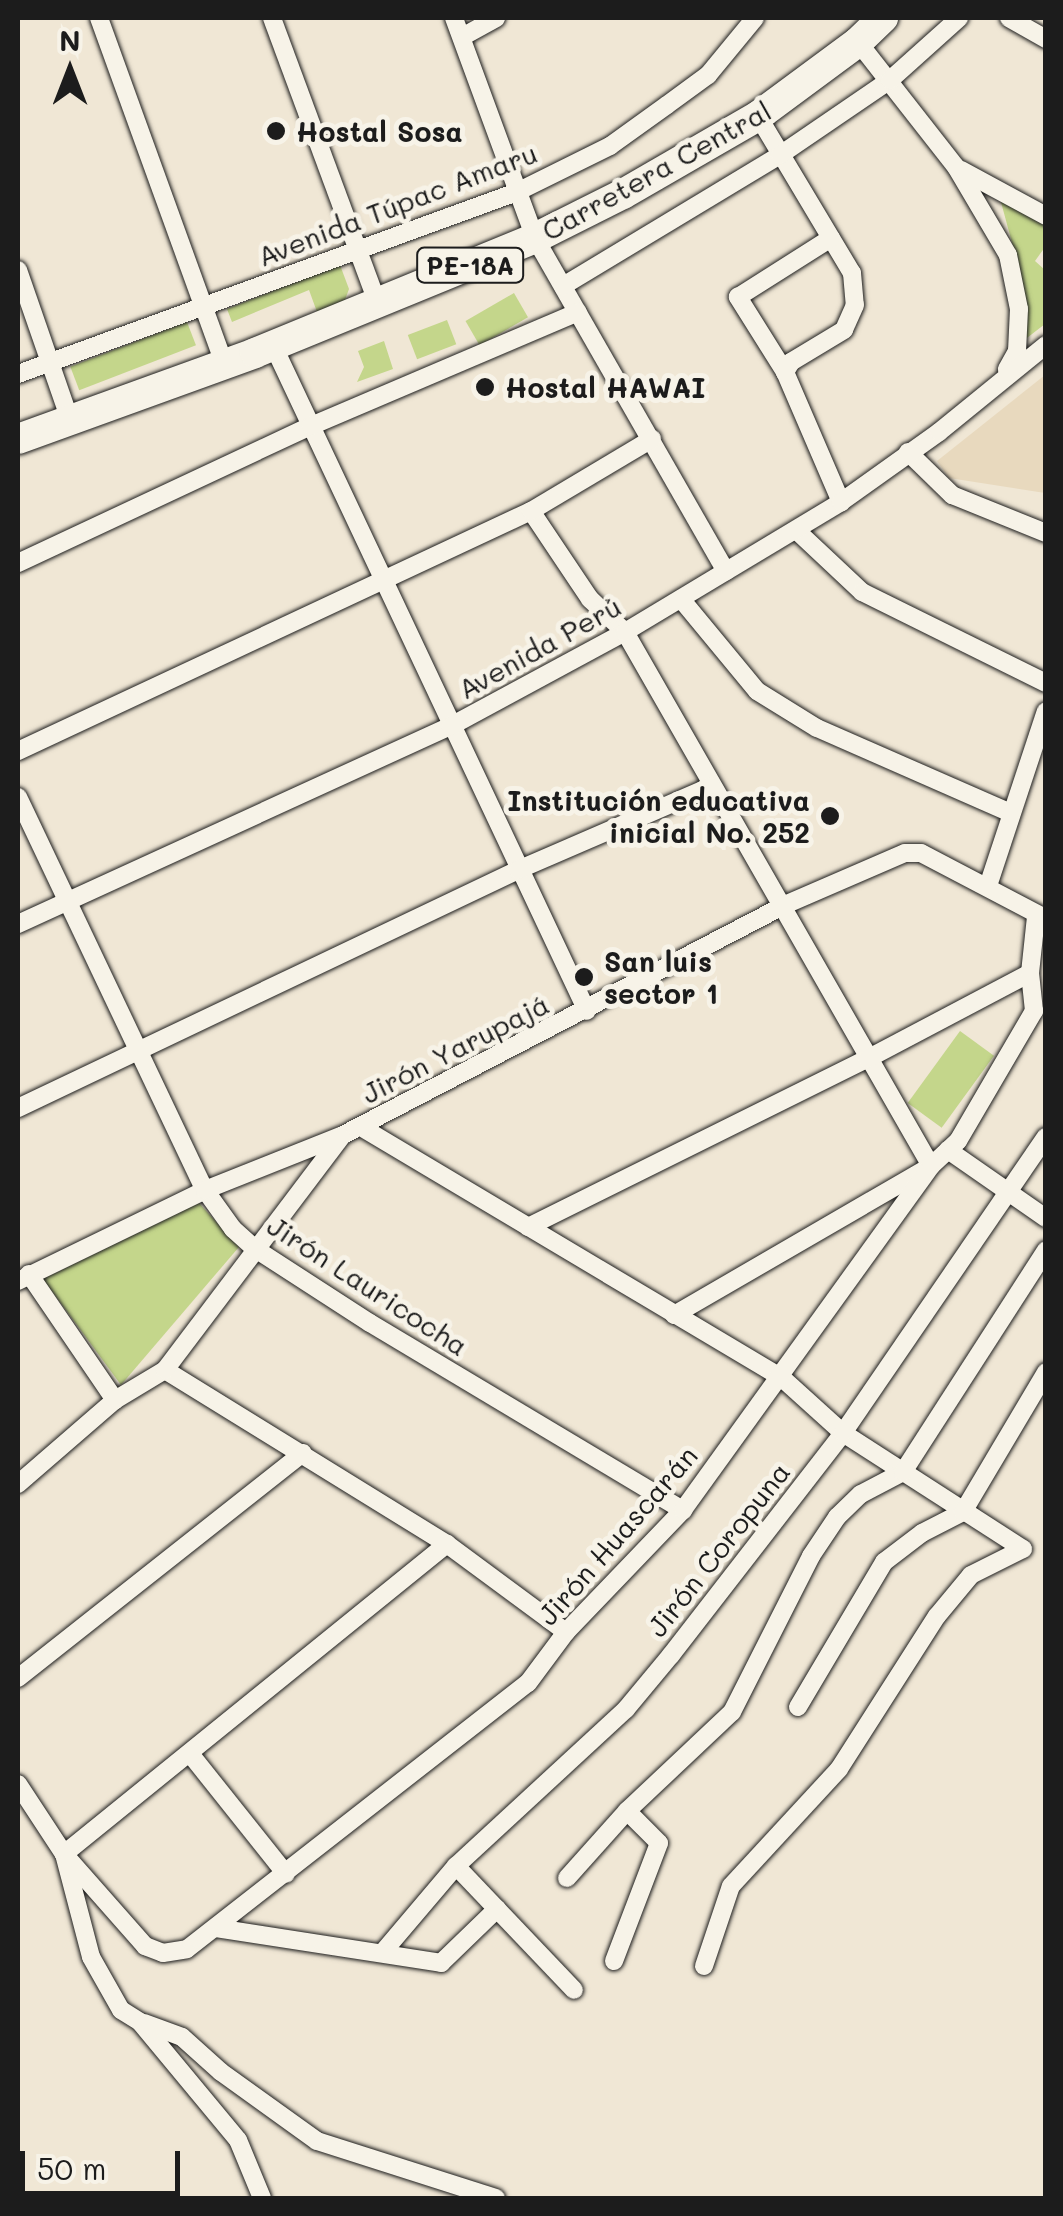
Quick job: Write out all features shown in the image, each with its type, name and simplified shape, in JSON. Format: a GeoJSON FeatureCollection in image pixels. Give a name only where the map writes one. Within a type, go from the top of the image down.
{"type":"FeatureCollection","features":[{"type":"Feature","properties":{"kind":"highway","name":"Carretera Central"},"geometry":{"type":"LineString","coordinates":[[18,439],[69,417],[273,346],[535,238],[623,194],[758,116],[858,42],[883,18]]}},
{"type":"Feature","properties":{"kind":"street"},"geometry":{"type":"LineString","coordinates":[[99,18],[224,364]]}},
{"type":"Feature","properties":{"kind":"street"},"geometry":{"type":"LineString","coordinates":[[272,18],[378,304]]}},
{"type":"Feature","properties":{"kind":"street"},"geometry":{"type":"LineString","coordinates":[[454,18],[535,238],[726,571]]}},
{"type":"Feature","properties":{"kind":"street"},"geometry":{"type":"LineString","coordinates":[[462,37],[496,18]]}},
{"type":"Feature","properties":{"kind":"street","name":"Avenida Túpac Amaru"},"geometry":{"type":"LineString","coordinates":[[18,374],[356,247],[517,192],[610,146],[667,106],[708,75],[755,18]]}},
{"type":"Feature","properties":{"kind":"street"},"geometry":{"type":"LineString","coordinates":[[563,286],[780,155],[890,80],[959,18]]}},
{"type":"Feature","properties":{"kind":"street"},"geometry":{"type":"LineString","coordinates":[[1009,18],[1046,39]]}},
{"type":"Feature","properties":{"kind":"street"},"geometry":{"type":"LineString","coordinates":[[858,42],[956,167],[1008,255],[1016,288],[1017,352],[1003,378]]}},
{"type":"Feature","properties":{"kind":"street"},"geometry":{"type":"LineString","coordinates":[[758,116],[852,273],[855,305],[844,330],[791,362],[785,372]]}},
{"type":"Feature","properties":{"kind":"street"},"geometry":{"type":"LineString","coordinates":[[956,167],[1046,216]]}},
{"type":"Feature","properties":{"kind":"street"},"geometry":{"type":"LineString","coordinates":[[832,238],[738,297],[785,372],[841,502]]}},
{"type":"Feature","properties":{"kind":"street"},"geometry":{"type":"LineString","coordinates":[[18,270],[69,417]]}},
{"type":"Feature","properties":{"kind":"street"},"geometry":{"type":"LineString","coordinates":[[18,563],[312,426],[578,312]]}},
{"type":"Feature","properties":{"kind":"street","name":"Avenida Perú"},"geometry":{"type":"LineString","coordinates":[[18,924],[452,726],[625,632],[841,502],[1046,345]]}},
{"type":"Feature","properties":{"kind":"street"},"geometry":{"type":"LineString","coordinates":[[273,346],[587,1012]]}},
{"type":"Feature","properties":{"kind":"street"},"geometry":{"type":"LineString","coordinates":[[18,751],[531,511],[652,439]]}},
{"type":"Feature","properties":{"kind":"street"},"geometry":{"type":"LineString","coordinates":[[908,452],[952,495],[1046,534]]}},
{"type":"Feature","properties":{"kind":"street"},"geometry":{"type":"LineString","coordinates":[[531,511],[590,598],[625,632],[931,1166],[674,1315]]}},
{"type":"Feature","properties":{"kind":"street"},"geometry":{"type":"LineString","coordinates":[[796,530],[862,592],[1046,683]]}},
{"type":"Feature","properties":{"kind":"street"},"geometry":{"type":"LineString","coordinates":[[680,599],[757,691],[817,728],[1011,813]]}},
{"type":"Feature","properties":{"kind":"street"},"geometry":{"type":"LineString","coordinates":[[988,886],[1046,712]]}},
{"type":"Feature","properties":{"kind":"street"},"geometry":{"type":"LineString","coordinates":[[18,1108],[518,870],[712,786]]}},
{"type":"Feature","properties":{"kind":"street","name":"Jirón Lauricocha"},"geometry":{"type":"LineString","coordinates":[[18,797],[206,1190],[234,1229],[254,1248],[370,1323],[683,1510]]}},
{"type":"Feature","properties":{"kind":"street","name":"Jirón Yarupajá"},"geometry":{"type":"LineString","coordinates":[[23,1277],[206,1190],[341,1136],[587,1012],[780,907],[905,853],[921,853],[1041,917]]}},
{"type":"Feature","properties":{"kind":"street","name":"Jirón Huascarán"},"geometry":{"type":"LineString","coordinates":[[64,1854],[154,1952],[187,1949],[528,1683],[566,1632],[683,1510],[931,1166],[958,1141],[1034,1012],[1030,973],[1041,917]]}},
{"type":"Feature","properties":{"kind":"street"},"geometry":{"type":"LineString","coordinates":[[528,1227],[868,1060],[1030,973]]}},
{"type":"Feature","properties":{"kind":"street"},"geometry":{"type":"LineString","coordinates":[[361,1126],[781,1377],[843,1432],[1024,1549],[971,1575],[937,1616],[840,1769],[730,1886],[704,1966]]}},
{"type":"Feature","properties":{"kind":"street"},"geometry":{"type":"LineString","coordinates":[[18,1484],[116,1400],[165,1370],[341,1136]]}},
{"type":"Feature","properties":{"kind":"street","name":"Jirón Coropuna"},"geometry":{"type":"LineString","coordinates":[[383,1952],[456,1866],[626,1708],[843,1432],[1046,1136]]}},
{"type":"Feature","properties":{"kind":"street"},"geometry":{"type":"LineString","coordinates":[[948,1150],[1046,1218]]}},
{"type":"Feature","properties":{"kind":"street"},"geometry":{"type":"LineString","coordinates":[[567,1878],[627,1810],[732,1712],[811,1556],[837,1517],[861,1494],[904,1472],[1046,1250]]}},
{"type":"Feature","properties":{"kind":"street"},"geometry":{"type":"LineString","coordinates":[[23,1277],[116,1400]]}},
{"type":"Feature","properties":{"kind":"street"},"geometry":{"type":"LineString","coordinates":[[165,1370],[447,1544],[566,1632]]}},
{"type":"Feature","properties":{"kind":"street"},"geometry":{"type":"LineString","coordinates":[[798,1708],[884,1562],[922,1533],[963,1512],[1046,1372]]}},
{"type":"Feature","properties":{"kind":"street"},"geometry":{"type":"LineString","coordinates":[[18,1678],[303,1453]]}},
{"type":"Feature","properties":{"kind":"street"},"geometry":{"type":"LineString","coordinates":[[64,1854],[191,1756],[447,1544]]}},
{"type":"Feature","properties":{"kind":"street"},"geometry":{"type":"LineString","coordinates":[[191,1756],[286,1874]]}},
{"type":"Feature","properties":{"kind":"street"},"geometry":{"type":"LineString","coordinates":[[18,1784],[64,1854],[91,1957],[122,2010],[140,2022],[182,2037],[221,2072],[318,2141],[496,2198]]}},
{"type":"Feature","properties":{"kind":"street"},"geometry":{"type":"LineString","coordinates":[[614,1961],[659,1843],[627,1810]]}},
{"type":"Feature","properties":{"kind":"street"},"geometry":{"type":"LineString","coordinates":[[456,1866],[574,1990]]}},
{"type":"Feature","properties":{"kind":"street"},"geometry":{"type":"LineString","coordinates":[[216,1928],[440,1963],[496,1909]]}},
{"type":"Feature","properties":{"kind":"street"},"geometry":{"type":"LineString","coordinates":[[140,2022],[238,2140],[262,2198]]}},
{"type":"Feature","properties":{"kind":"shaded area"},"geometry":{"type":"Polygon","coordinates":[[[1045,375],[1045,493],[949,478],[937,461],[1045,375]]]}},
{"type":"Feature","properties":{"kind":"green space"},"geometry":{"type":"Polygon","coordinates":[[[998,191],[1045,209],[1045,247],[1035,261],[1045,270],[1045,324],[1023,341],[1018,265],[998,191]]]}},
{"type":"Feature","properties":{"kind":"green space"},"geometry":{"type":"Polygon","coordinates":[[[340,265],[349,289],[345,300],[317,312],[309,290],[232,322],[227,309],[340,265]]]}},
{"type":"Feature","properties":{"kind":"green space"},"geometry":{"type":"Polygon","coordinates":[[[514,293],[528,317],[480,345],[466,321],[514,293]]]}},
{"type":"Feature","properties":{"kind":"green space"},"geometry":{"type":"Polygon","coordinates":[[[447,320],[456,344],[417,359],[408,335],[447,320]]]}},
{"type":"Feature","properties":{"kind":"green space"},"geometry":{"type":"Polygon","coordinates":[[[187,322],[196,345],[79,390],[70,367],[187,322]]]}},
{"type":"Feature","properties":{"kind":"green space"},"geometry":{"type":"Polygon","coordinates":[[[384,341],[393,369],[357,382],[364,367],[358,351],[384,341]]]}},
{"type":"Feature","properties":{"kind":"green space"},"geometry":{"type":"Polygon","coordinates":[[[960,1031],[994,1056],[942,1128],[908,1103],[960,1031]]]}},
{"type":"Feature","properties":{"kind":"green space"},"geometry":{"type":"Polygon","coordinates":[[[199,1203],[239,1247],[121,1385],[43,1279],[199,1203]]]}},
{"type":"Feature","properties":{"kind":"place","name":"Hostal Sosa"},"geometry":{"type":"Point","coordinates":[276,131]}},
{"type":"Feature","properties":{"kind":"place","name":"Hostal HAWAI"},"geometry":{"type":"Point","coordinates":[485,387]}},
{"type":"Feature","properties":{"kind":"place","name":"Institución educativa inicial No. 252"},"geometry":{"type":"Point","coordinates":[830,816]}},
{"type":"Feature","properties":{"kind":"place","name":"San luis sector 1"},"geometry":{"type":"Point","coordinates":[584,977]}}]}
